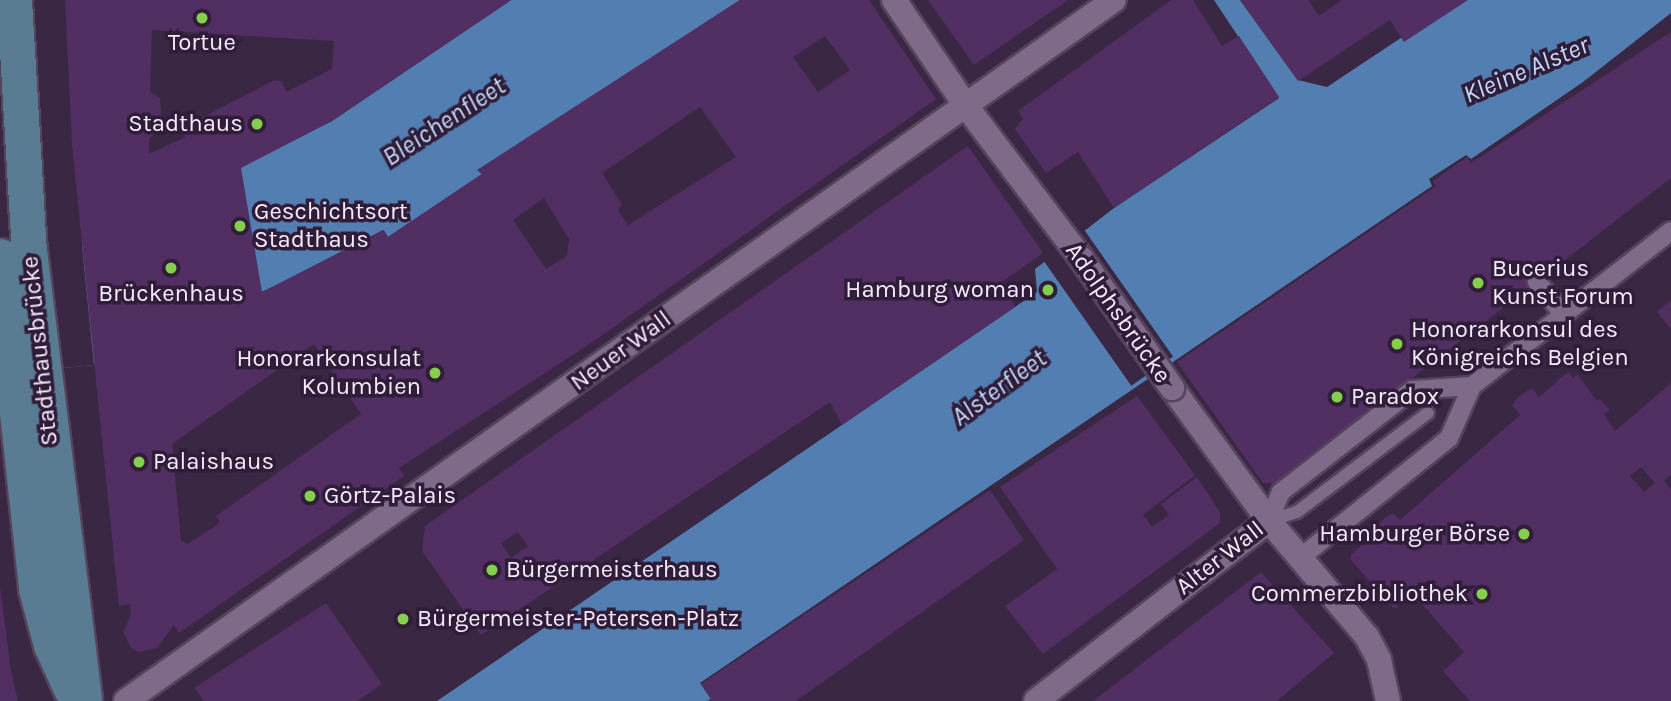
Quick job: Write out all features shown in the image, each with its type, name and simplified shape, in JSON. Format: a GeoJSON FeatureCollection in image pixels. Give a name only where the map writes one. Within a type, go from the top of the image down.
{"type":"FeatureCollection","features":[{"type":"Feature","properties":{"kind":"main road","name":"Stadthausbrücke"},"geometry":{"type":"LineString","coordinates":[[14,0],[14,253],[27,372],[84,701]]}},
{"type":"Feature","properties":{"kind":"main road","name":"Stadthausbrücke"},"geometry":{"type":"LineString","coordinates":[[27,372],[36,589],[51,645],[77,701]]}},
{"type":"Feature","properties":{"kind":"street","name":"Adolphsbrücke"},"geometry":{"type":"LineString","coordinates":[[894,0],[966,106],[1081,258],[1269,521],[1367,637],[1378,660],[1388,701]]}},
{"type":"Feature","properties":{"kind":"street","name":"Neuer Wall"},"geometry":{"type":"LineString","coordinates":[[126,701],[1114,0]]}},
{"type":"Feature","properties":{"kind":"street","name":"Alter Wall"},"geometry":{"type":"LineString","coordinates":[[1300,558],[1449,438],[1472,386],[1671,231]]}},
{"type":"Feature","properties":{"kind":"street"},"geometry":{"type":"LineString","coordinates":[[1537,282],[1564,315]]}},
{"type":"Feature","properties":{"kind":"street","name":"Alter Wall"},"geometry":{"type":"LineString","coordinates":[[1036,701],[1269,521],[1281,492],[1412,390],[1472,386]]}},
{"type":"Feature","properties":{"kind":"lane"},"geometry":{"type":"LineString","coordinates":[[1269,521],[1297,512],[1428,413]]}},
{"type":"Feature","properties":{"kind":"water","name":"Bleichenfleet"},"geometry":{"type":"Polygon","coordinates":[[[511,0],[740,0],[478,170],[482,174],[388,237],[383,230],[275,286],[94,365],[0,374],[82,245],[332,121],[511,0]]]}},
{"type":"Feature","properties":{"kind":"water"},"geometry":{"type":"Polygon","coordinates":[[[1214,0],[1240,0],[1298,80],[1327,87],[1458,0],[1671,0],[1671,13],[1583,82],[1471,159],[1466,155],[1429,179],[1432,186],[700,683],[711,699],[437,701],[1037,292],[1035,269],[1114,208],[1279,98],[1214,0]]]}},
{"type":"Feature","properties":{"kind":"pier"},"geometry":{"type":"Polygon","coordinates":[[[1083,228],[1173,357],[1131,386],[1041,257],[1083,228]]]}},
{"type":"Feature","properties":{"kind":"pier"},"geometry":{"type":"Polygon","coordinates":[[[82,245],[94,365],[42,370],[0,261],[82,245]]]}},
{"type":"Feature","properties":{"kind":"building"},"geometry":{"type":"Polygon","coordinates":[[[65,0],[511,0],[332,121],[241,168],[262,292],[384,230],[388,237],[482,174],[477,170],[740,0],[869,0],[936,99],[594,341],[399,468],[404,476],[179,633],[174,625],[157,648],[139,652],[131,648],[123,632],[131,615],[130,604],[119,606],[72,145],[65,0]],[[152,30],[150,92],[160,98],[162,128],[149,138],[149,154],[185,137],[181,128],[275,80],[282,82],[286,92],[332,69],[334,41],[152,30]],[[825,36],[793,57],[818,92],[850,70],[825,36]],[[700,107],[602,173],[622,205],[618,210],[628,225],[736,157],[700,107]],[[544,198],[513,220],[546,269],[567,256],[569,239],[544,198]],[[314,344],[172,444],[181,541],[188,544],[214,527],[220,522],[216,516],[361,414],[314,344]]]}},
{"type":"Feature","properties":{"kind":"building"},"geometry":{"type":"Polygon","coordinates":[[[928,0],[1068,0],[974,65],[928,0]]]}},
{"type":"Feature","properties":{"kind":"building"},"geometry":{"type":"Polygon","coordinates":[[[1171,0],[1193,0],[1222,46],[1239,36],[1279,97],[1114,208],[1078,152],[1046,173],[1015,129],[1023,119],[1018,111],[1171,0]]]}},
{"type":"Feature","properties":{"kind":"building"},"geometry":{"type":"Polygon","coordinates":[[[1240,0],[1308,0],[1319,16],[1342,0],[1468,0],[1404,42],[1390,20],[1298,81],[1240,0]]]}},
{"type":"Feature","properties":{"kind":"building"},"geometry":{"type":"Polygon","coordinates":[[[1671,32],[1671,178],[1275,484],[1263,483],[1177,362],[1436,186],[1433,181],[1467,157],[1471,163],[1671,32]]]}},
{"type":"Feature","properties":{"kind":"building"},"geometry":{"type":"Polygon","coordinates":[[[968,146],[1043,253],[1001,283],[1015,307],[842,425],[830,402],[481,635],[422,551],[425,526],[968,146]],[[518,532],[501,543],[511,558],[528,546],[518,532]]]}},
{"type":"Feature","properties":{"kind":"building"},"geometry":{"type":"Polygon","coordinates":[[[1671,300],[1671,329],[1657,312],[1671,300]]]}},
{"type":"Feature","properties":{"kind":"building","name":"Hamburger Börse"},"geometry":{"type":"Polygon","coordinates":[[[1568,372],[1573,378],[1577,374],[1597,401],[1600,399],[1610,410],[1604,414],[1615,431],[1671,383],[1671,474],[1664,481],[1671,489],[1671,701],[1470,701],[1443,671],[1464,652],[1414,595],[1394,609],[1351,560],[1351,555],[1366,541],[1370,544],[1380,538],[1373,530],[1386,517],[1393,513],[1400,520],[1520,415],[1512,405],[1518,397],[1532,388],[1539,397],[1568,372]],[[1641,467],[1630,476],[1644,492],[1655,483],[1641,467]]]}},
{"type":"Feature","properties":{"kind":"building"},"geometry":{"type":"Polygon","coordinates":[[[1137,396],[1195,475],[1143,515],[1152,527],[1169,515],[1161,504],[1197,477],[1220,512],[1220,523],[1043,654],[1005,606],[1057,569],[1000,487],[1137,396]]]}},
{"type":"Feature","properties":{"kind":"building"},"geometry":{"type":"Polygon","coordinates":[[[990,490],[1024,540],[796,701],[707,701],[711,699],[701,684],[990,490]]]}},
{"type":"Feature","properties":{"kind":"building"},"geometry":{"type":"Polygon","coordinates":[[[1261,572],[1334,653],[1277,701],[1093,701],[1261,572]]]}},
{"type":"Feature","properties":{"kind":"building"},"geometry":{"type":"Polygon","coordinates":[[[0,587],[11,671],[18,701],[0,701],[0,587]]]}},
{"type":"Feature","properties":{"kind":"building"},"geometry":{"type":"Polygon","coordinates":[[[326,603],[382,684],[357,701],[204,701],[194,688],[326,603]]]}},
{"type":"Feature","properties":{"kind":"place","name":"Tortue"},"geometry":{"type":"Point","coordinates":[202,18]}},
{"type":"Feature","properties":{"kind":"place","name":"Stadthaus"},"geometry":{"type":"Point","coordinates":[257,124]}},
{"type":"Feature","properties":{"kind":"place","name":"Geschichtsort Stadthaus"},"geometry":{"type":"Point","coordinates":[240,226]}},
{"type":"Feature","properties":{"kind":"place","name":"Brückenhaus"},"geometry":{"type":"Point","coordinates":[171,268]}},
{"type":"Feature","properties":{"kind":"place","name":"Bucerius Kunst Forum"},"geometry":{"type":"Point","coordinates":[1478,283]}},
{"type":"Feature","properties":{"kind":"place","name":"Hamburg woman"},"geometry":{"type":"Point","coordinates":[1048,290]}},
{"type":"Feature","properties":{"kind":"place","name":"Honorarkonsul des Königreichs Belgien"},"geometry":{"type":"Point","coordinates":[1397,344]}},
{"type":"Feature","properties":{"kind":"place","name":"Honorarkonsulat Kolumbien"},"geometry":{"type":"Point","coordinates":[435,373]}},
{"type":"Feature","properties":{"kind":"place","name":"Paradox"},"geometry":{"type":"Point","coordinates":[1337,397]}},
{"type":"Feature","properties":{"kind":"place","name":"Palaishaus"},"geometry":{"type":"Point","coordinates":[139,462]}},
{"type":"Feature","properties":{"kind":"place","name":"Görtz-Palais"},"geometry":{"type":"Point","coordinates":[310,496]}},
{"type":"Feature","properties":{"kind":"place","name":"Hamburger Börse"},"geometry":{"type":"Point","coordinates":[1524,534]}},
{"type":"Feature","properties":{"kind":"place","name":"Bürgermeisterhaus"},"geometry":{"type":"Point","coordinates":[492,570]}},
{"type":"Feature","properties":{"kind":"place","name":"Commerzbibliothek"},"geometry":{"type":"Point","coordinates":[1482,594]}},
{"type":"Feature","properties":{"kind":"place","name":"Bürgermeister-Petersen-Platz"},"geometry":{"type":"Point","coordinates":[403,619]}},
{"type":"Feature","properties":{"kind":"water label","name":"Kleine Alster"},"geometry":{"type":"Point","coordinates":[1526,70]}},
{"type":"Feature","properties":{"kind":"water label","name":"Alsterfleet"},"geometry":{"type":"Point","coordinates":[999,388]}}]}
